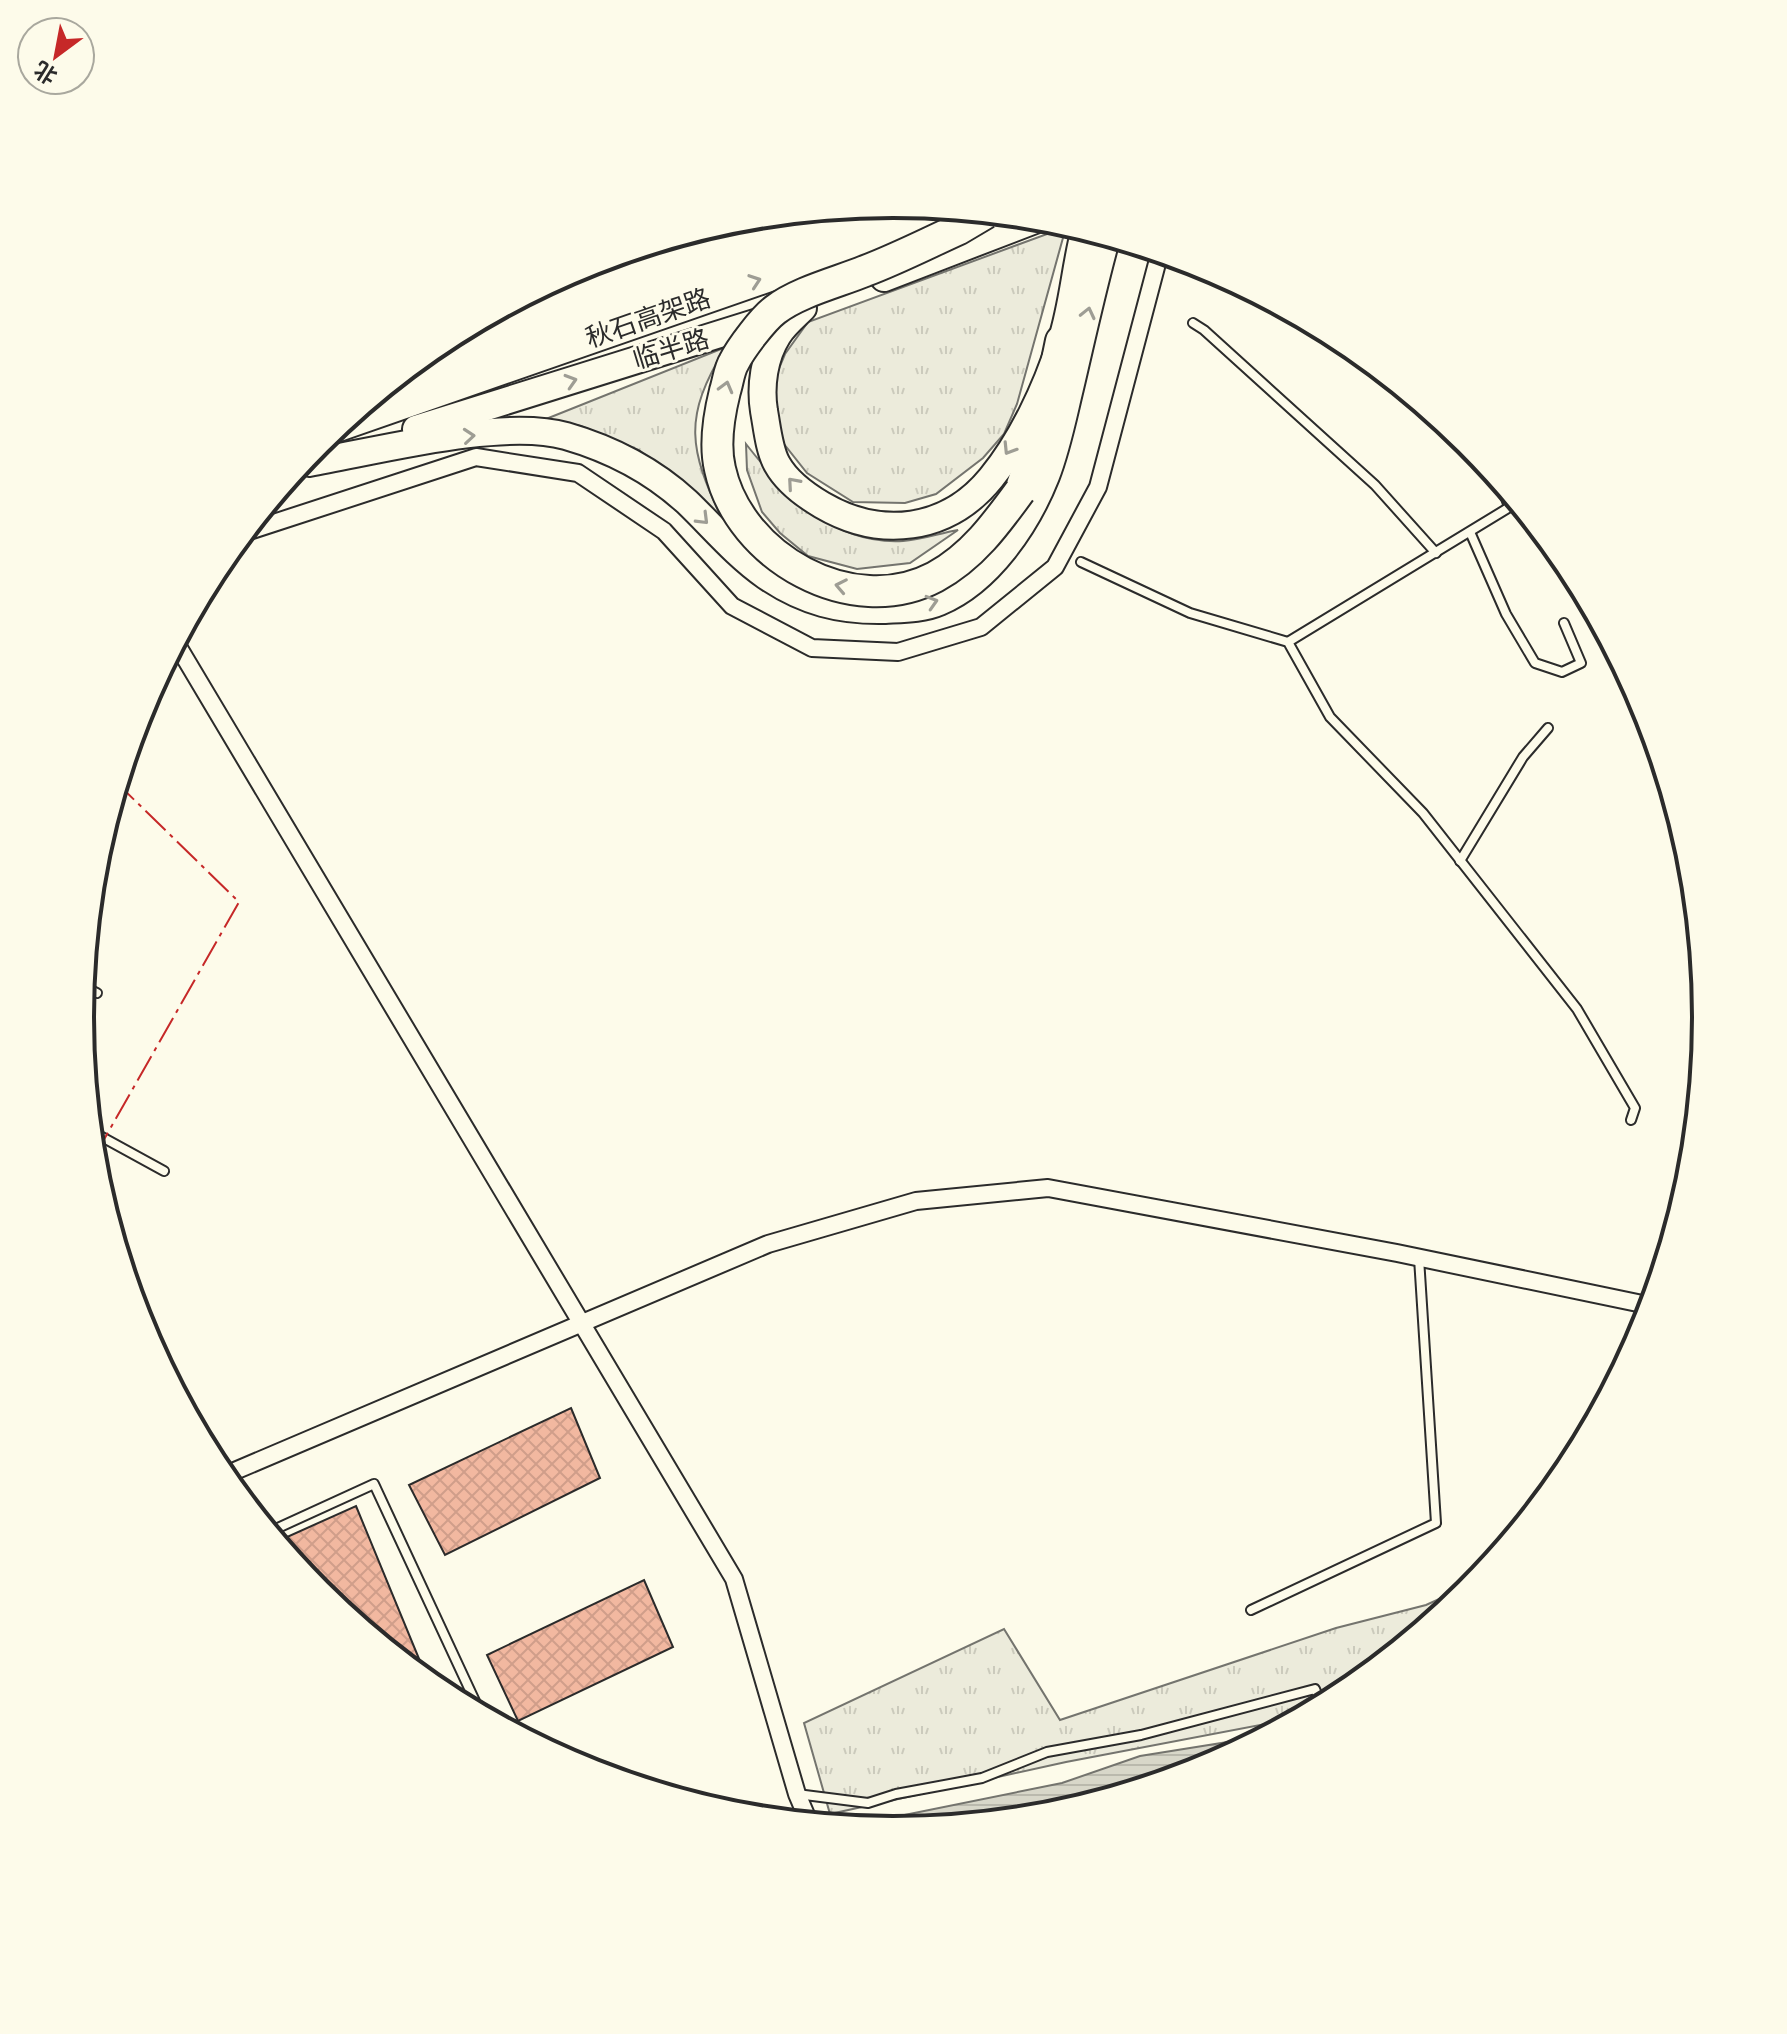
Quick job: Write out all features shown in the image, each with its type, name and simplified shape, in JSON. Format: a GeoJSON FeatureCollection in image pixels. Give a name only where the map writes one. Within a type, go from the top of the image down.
{"type":"FeatureCollection","features":[{"type":"Feature","properties":{"kind":"highway","name":"秋石高架路"},"geometry":{"type":"LineString","coordinates":[[437,361],[851,219]]}},
{"type":"Feature","properties":{"kind":"highway","name":"秋石高架路"},"geometry":{"type":"LineString","coordinates":[[366,416],[934,219]]}},
{"type":"Feature","properties":{"kind":"highway"},"geometry":{"type":"LineString","coordinates":[[972,221],[775,310],[733,363],[717,441],[720,469],[730,498],[747,526],[767,548],[797,569],[832,585],[867,590],[902,588],[934,577],[968,553],[993,529],[1020,491],[1044,423],[1061,341]]}},
{"type":"Feature","properties":{"kind":"main road"},"geometry":{"type":"LineString","coordinates":[[501,321],[643,268],[810,222]]}},
{"type":"Feature","properties":{"kind":"main road","name":"临半路"},"geometry":{"type":"LineString","coordinates":[[321,460],[803,308],[1016,227]]}},
{"type":"Feature","properties":{"kind":"main road"},"geometry":{"type":"LineString","coordinates":[[803,308],[778,335],[764,368],[762,396],[777,464],[802,493],[859,523],[892,528],[927,521],[964,503],[991,478],[1032,412],[1061,341],[1092,243]]}},
{"type":"Feature","properties":{"kind":"main road"},"geometry":{"type":"LineString","coordinates":[[318,462],[449,438],[527,430],[564,435],[614,453],[654,475],[736,552],[766,576],[804,599],[834,608],[869,610],[903,609],[938,602],[968,584],[993,561],[1023,524],[1046,476],[1093,243]]}},
{"type":"Feature","properties":{"kind":"street"},"geometry":{"type":"LineString","coordinates":[[262,527],[476,457],[578,473],[664,531],[732,606],[812,648],[898,652],[981,627],[1055,567],[1098,487],[1157,263]]}},
{"type":"Feature","properties":{"kind":"street"},"geometry":{"type":"LineString","coordinates":[[182,653],[734,1579],[804,1811]]}},
{"type":"Feature","properties":{"kind":"street"},"geometry":{"type":"LineString","coordinates":[[236,1471],[768,1244],[916,1201],[1048,1188],[1419,1257],[1640,1303]]}},
{"type":"Feature","properties":{"kind":"lane"},"geometry":{"type":"LineString","coordinates":[[1193,323],[1375,485],[1436,553]]}},
{"type":"Feature","properties":{"kind":"lane"},"geometry":{"type":"LineString","coordinates":[[1288,642],[1509,507]]}},
{"type":"Feature","properties":{"kind":"lane"},"geometry":{"type":"LineString","coordinates":[[1470,532],[1506,614],[1535,663],[1562,672],[1581,663],[1564,623]]}},
{"type":"Feature","properties":{"kind":"lane"},"geometry":{"type":"LineString","coordinates":[[1081,562],[1190,613],[1288,642],[1330,717],[1423,813],[1577,1009],[1635,1108],[1631,1120]]}},
{"type":"Feature","properties":{"kind":"lane"},"geometry":{"type":"LineString","coordinates":[[1460,861],[1523,757],[1548,728]]}},
{"type":"Feature","properties":{"kind":"lane"},"geometry":{"type":"LineString","coordinates":[[104,1138],[164,1171]]}},
{"type":"Feature","properties":{"kind":"lane"},"geometry":{"type":"LineString","coordinates":[[1251,1610],[1436,1523],[1419,1257]]}},
{"type":"Feature","properties":{"kind":"lane"},"geometry":{"type":"LineString","coordinates":[[279,1528],[374,1484],[473,1696]]}},
{"type":"Feature","properties":{"kind":"lane"},"geometry":{"type":"LineString","coordinates":[[797,1794],[868,1803],[896,1794],[982,1778],[1047,1752],[1141,1735],[1315,1689],[1317,1694]]}},
{"type":"Feature","properties":{"kind":"green space"},"geometry":{"type":"Polygon","coordinates":[[[1049,233],[1063,236],[1017,404],[1004,434],[983,458],[936,494],[905,503],[853,502],[807,473],[784,444],[775,412],[775,378],[785,354],[808,322],[1049,233]]]}},
{"type":"Feature","properties":{"kind":"green space"},"geometry":{"type":"Polygon","coordinates":[[[726,347],[702,394],[695,434],[703,473],[723,521],[639,450],[581,426],[546,419],[726,347]]]}},
{"type":"Feature","properties":{"kind":"green space"},"geometry":{"type":"Polygon","coordinates":[[[746,444],[794,498],[812,513],[854,535],[903,541],[958,530],[910,563],[857,569],[808,556],[780,533],[762,512],[747,470],[746,444]]]}},
{"type":"Feature","properties":{"kind":"green space"},"geometry":{"type":"Polygon","coordinates":[[[1443,1597],[1338,1682],[1265,1724],[1066,1762],[830,1814],[804,1723],[1004,1629],[1060,1720],[1336,1628],[1426,1605],[1443,1597]]]}},
{"type":"Feature","properties":{"kind":"shaded area"},"geometry":{"type":"Polygon","coordinates":[[[1231,1741],[1150,1774],[1049,1801],[998,1810],[900,1816],[1062,1783],[1140,1756],[1231,1741]]]}},
{"type":"Feature","properties":{"kind":"building"},"geometry":{"type":"Polygon","coordinates":[[[571,1408],[600,1478],[445,1555],[409,1485],[571,1408]]]}},
{"type":"Feature","properties":{"kind":"building"},"geometry":{"type":"Polygon","coordinates":[[[356,1506],[420,1660],[366,1618],[287,1537],[356,1506]]]}},
{"type":"Feature","properties":{"kind":"building"},"geometry":{"type":"Polygon","coordinates":[[[644,1580],[673,1647],[518,1721],[487,1655],[644,1580]]]}},
{"type":"Feature","properties":{"kind":"power"},"geometry":{"type":"LineString","coordinates":[[104,1140],[239,902],[126,792]]}}]}
